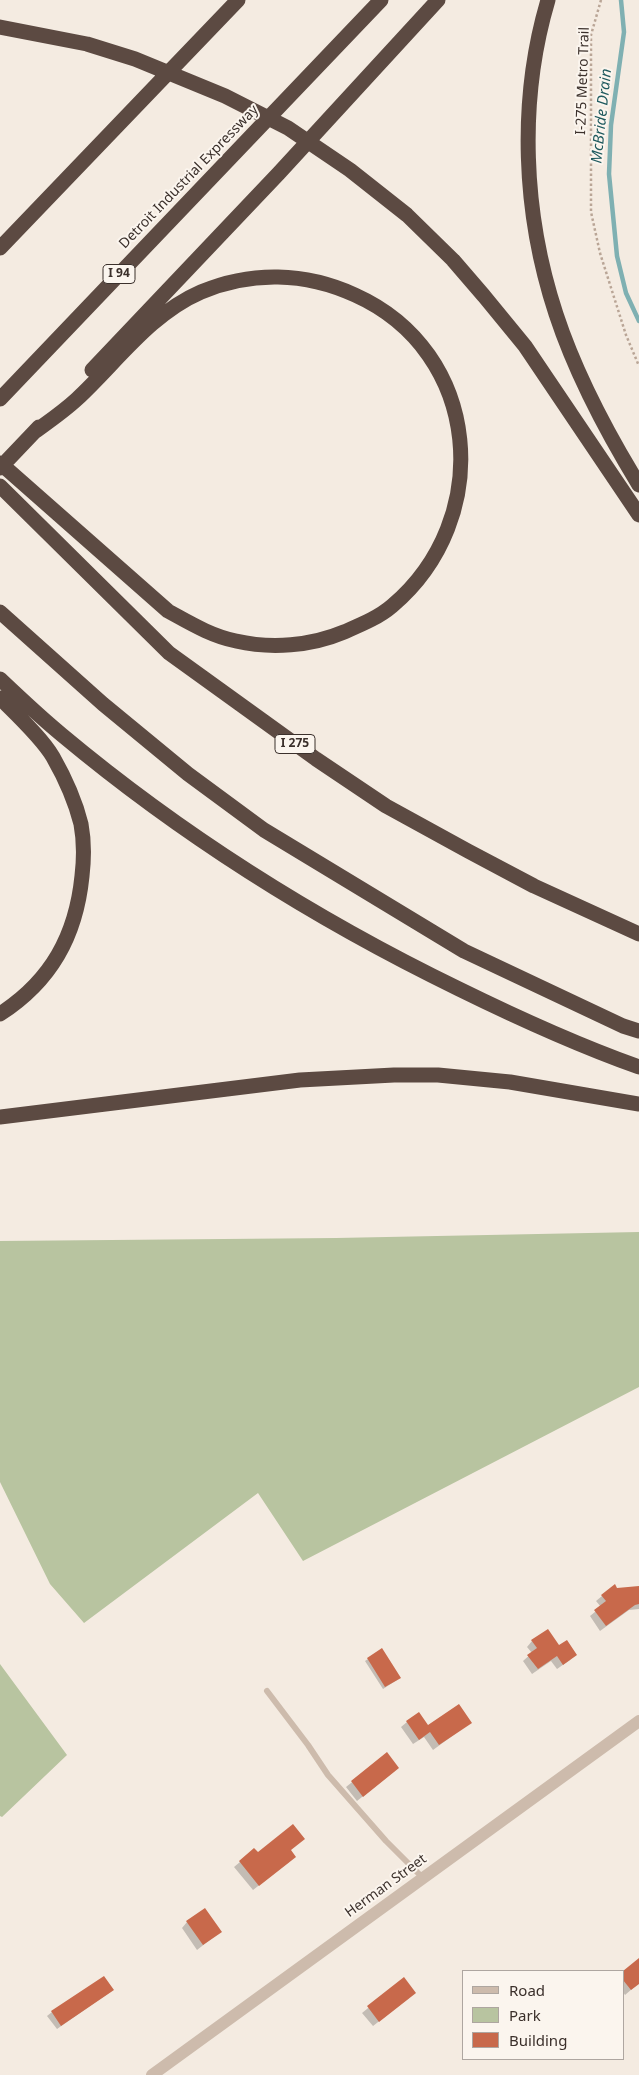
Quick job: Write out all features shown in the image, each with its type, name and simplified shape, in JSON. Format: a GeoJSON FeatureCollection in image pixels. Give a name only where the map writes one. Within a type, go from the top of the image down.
{"type":"FeatureCollection","features":[{"type":"Feature","properties":{"kind":"highway"},"geometry":{"type":"LineString","coordinates":[[0,248],[238,0]]}},
{"type":"Feature","properties":{"kind":"highway","name":"Detroit Industrial Expressway"},"geometry":{"type":"LineString","coordinates":[[0,399],[381,0]]}},
{"type":"Feature","properties":{"kind":"highway"},"geometry":{"type":"LineString","coordinates":[[0,468],[279,174],[438,0]]}},
{"type":"Feature","properties":{"kind":"highway"},"geometry":{"type":"LineString","coordinates":[[548,0],[535,56],[529,106],[528,161],[543,265],[556,314],[595,408],[639,485]]}},
{"type":"Feature","properties":{"kind":"highway"},"geometry":{"type":"LineString","coordinates":[[0,27],[88,44],[135,59],[225,96],[288,128],[350,170],[408,216],[453,260],[484,296],[524,346],[639,515]]}},
{"type":"Feature","properties":{"kind":"highway"},"geometry":{"type":"LineString","coordinates":[[0,463],[168,611],[199,629],[236,641],[263,645],[297,644],[329,638],[363,624],[391,607],[412,586],[432,560],[449,528],[461,480],[459,430],[454,408],[444,382],[421,345],[399,322],[364,299],[329,285],[300,278],[277,276],[246,279],[198,294],[174,308],[152,325],[76,400],[33,433]]}},
{"type":"Feature","properties":{"kind":"highway","name":"I 275"},"geometry":{"type":"LineString","coordinates":[[0,486],[169,653],[316,759],[386,806],[468,851],[534,886],[639,934]]}},
{"type":"Feature","properties":{"kind":"highway"},"geometry":{"type":"LineString","coordinates":[[0,612],[103,704],[188,774],[264,830],[464,951],[624,1026],[639,1031]]}},
{"type":"Feature","properties":{"kind":"highway"},"geometry":{"type":"LineString","coordinates":[[0,679],[61,735],[155,808],[299,903],[404,962],[527,1022],[639,1067]]}},
{"type":"Feature","properties":{"kind":"highway"},"geometry":{"type":"LineString","coordinates":[[0,698],[30,729],[56,763],[71,793],[81,825],[84,859],[80,898],[69,935],[49,969],[20,1001],[0,1014]]}},
{"type":"Feature","properties":{"kind":"highway"},"geometry":{"type":"LineString","coordinates":[[0,1117],[300,1080],[394,1075],[438,1075],[510,1082],[639,1104]]}},
{"type":"Feature","properties":{"kind":"street","name":"Herman Street"},"geometry":{"type":"LineString","coordinates":[[152,2075],[639,1721]]}},
{"type":"Feature","properties":{"kind":"lane"},"geometry":{"type":"LineString","coordinates":[[267,1692],[351,1803],[423,1878]]}},
{"type":"Feature","properties":{"kind":"path","name":"I-275 Metro Trail"},"geometry":{"type":"LineString","coordinates":[[601,0],[591,35],[591,212],[600,253],[626,335],[639,366]]}},
{"type":"Feature","properties":{"kind":"green space"},"geometry":{"type":"Polygon","coordinates":[[[639,1232],[639,1387],[303,1561],[258,1493],[84,1623],[50,1584],[0,1482],[0,1241],[336,1238],[639,1232]]]}},
{"type":"Feature","properties":{"kind":"green space"},"geometry":{"type":"Polygon","coordinates":[[[0,1664],[67,1755],[2,1817],[0,1816],[0,1664]]]}},
{"type":"Feature","properties":{"kind":"building"},"geometry":{"type":"Polygon","coordinates":[[[615,1584],[617,1588],[639,1586],[639,1604],[606,1626],[594,1610],[606,1601],[601,1595],[615,1584]]]}},
{"type":"Feature","properties":{"kind":"building"},"geometry":{"type":"Polygon","coordinates":[[[548,1629],[559,1645],[567,1640],[577,1655],[563,1665],[557,1656],[538,1669],[527,1655],[537,1648],[531,1640],[548,1629]]]}},
{"type":"Feature","properties":{"kind":"building"},"geometry":{"type":"Polygon","coordinates":[[[382,1648],[401,1678],[385,1687],[367,1658],[382,1648]]]}},
{"type":"Feature","properties":{"kind":"building"},"geometry":{"type":"Polygon","coordinates":[[[459,1704],[472,1723],[439,1745],[430,1732],[419,1740],[406,1721],[419,1712],[428,1725],[459,1704]]]}},
{"type":"Feature","properties":{"kind":"building"},"geometry":{"type":"Polygon","coordinates":[[[387,1752],[399,1768],[363,1797],[351,1781],[387,1752]]]}},
{"type":"Feature","properties":{"kind":"building"},"geometry":{"type":"Polygon","coordinates":[[[293,1824],[305,1839],[291,1850],[296,1857],[259,1886],[239,1861],[254,1848],[258,1852],[293,1824]]]}},
{"type":"Feature","properties":{"kind":"building"},"geometry":{"type":"Polygon","coordinates":[[[205,1908],[222,1932],[203,1945],[186,1921],[205,1908]]]}},
{"type":"Feature","properties":{"kind":"building"},"geometry":{"type":"Polygon","coordinates":[[[639,1958],[639,1984],[631,1990],[624,1981],[624,1970],[639,1958]]]}},
{"type":"Feature","properties":{"kind":"building"},"geometry":{"type":"Polygon","coordinates":[[[104,1976],[114,1990],[61,2026],[51,2011],[104,1976]]]}},
{"type":"Feature","properties":{"kind":"building"},"geometry":{"type":"Polygon","coordinates":[[[404,1977],[416,1993],[379,2022],[367,2006],[404,1977]]]}},
{"type":"Feature","properties":{"kind":"waterway","name":"McBride Drain"},"geometry":{"type":"LineString","coordinates":[[621,0],[624,32],[611,125],[609,174],[617,256],[626,293],[639,321]]}}]}
